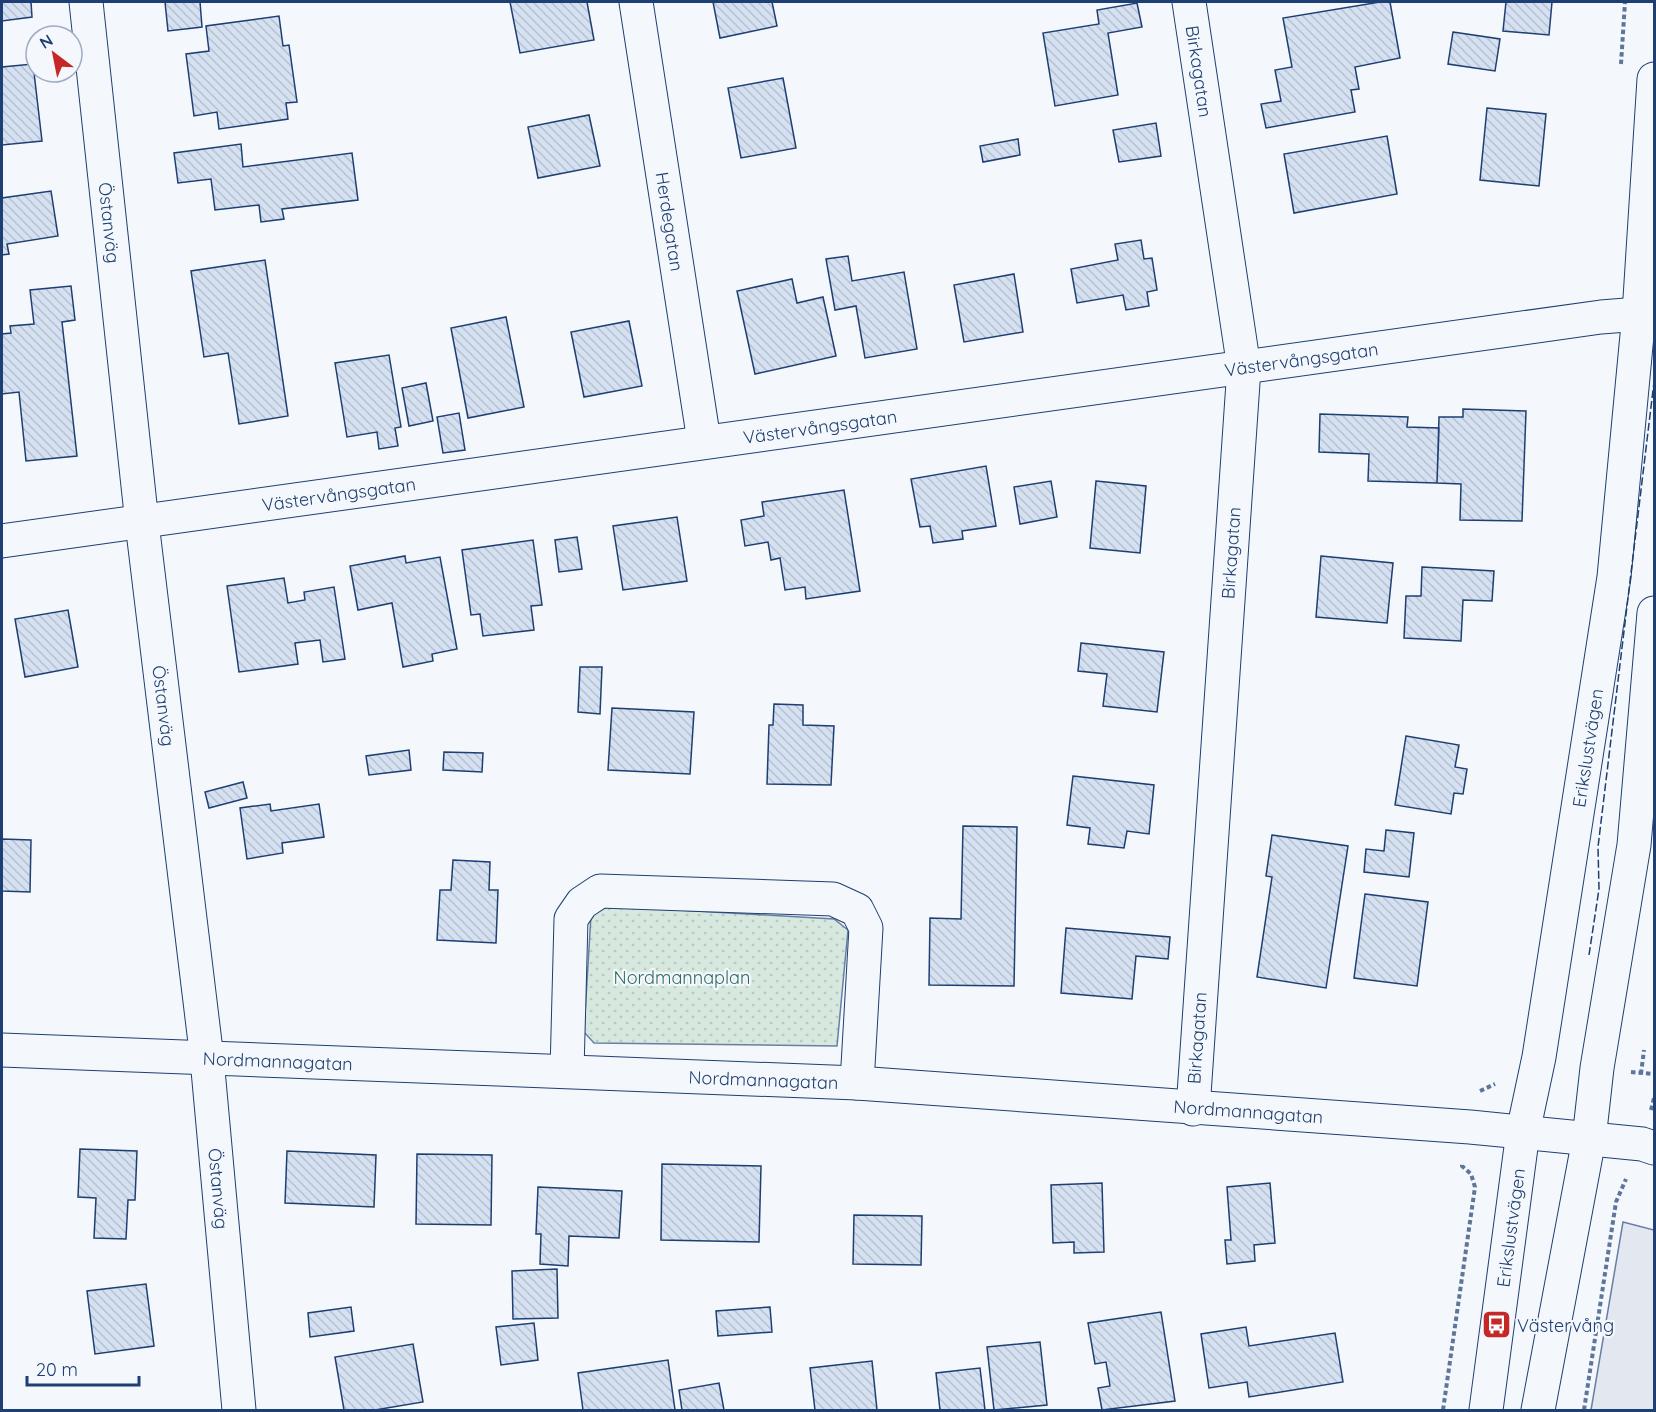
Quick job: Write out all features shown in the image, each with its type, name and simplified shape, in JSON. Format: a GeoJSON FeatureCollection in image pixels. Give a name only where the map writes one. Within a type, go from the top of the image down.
{"type":"FeatureCollection","features":[{"type":"Feature","properties":{"kind":"street","name":"Östanväg"},"geometry":{"type":"LineString","coordinates":[[86,2],[142,523],[207,1059],[239,1410]]}},
{"type":"Feature","properties":{"kind":"street","name":"Herdegatan"},"geometry":{"type":"LineString","coordinates":[[636,2],[704,441]]}},
{"type":"Feature","properties":{"kind":"street","name":"Birkagatan"},"geometry":{"type":"LineString","coordinates":[[1189,2],[1244,368],[1192,1109]]}},
{"type":"Feature","properties":{"kind":"street","name":"Erikslustvägen"},"geometry":{"type":"LineString","coordinates":[[1486,1410],[1523,1132],[1541,1046],[1614,577],[1639,314],[1654,79]]}},
{"type":"Feature","properties":{"kind":"street","name":"Västervångsgatan"},"geometry":{"type":"LineString","coordinates":[[2,542],[704,441],[1601,317],[1639,314]]}},
{"type":"Feature","properties":{"kind":"street"},"geometry":{"type":"LineString","coordinates":[[1538,1410],[1589,1138],[1597,1068],[1644,834],[1654,614]]}},
{"type":"Feature","properties":{"kind":"street"},"geometry":{"type":"LineString","coordinates":[[567,1071],[571,919],[582,903],[600,891],[833,899],[857,910],[866,928],[857,1083]]}},
{"type":"Feature","properties":{"kind":"street","name":"Nordmannagatan"},"geometry":{"type":"LineString","coordinates":[[2,1050],[857,1083],[1192,1109],[1470,1127],[1648,1146]]}},
{"type":"Feature","properties":{"kind":"path"},"geometry":{"type":"LineString","coordinates":[[1620,71],[1625,2]]}},
{"type":"Feature","properties":{"kind":"path"},"geometry":{"type":"LineString","coordinates":[[1641,1074],[1644,1050]]}},
{"type":"Feature","properties":{"kind":"path"},"geometry":{"type":"LineString","coordinates":[[1443,1410],[1475,1187],[1471,1174],[1462,1166],[1475,1092],[1492,1086],[1499,1080]]}},
{"type":"Feature","properties":{"kind":"path"},"geometry":{"type":"LineString","coordinates":[[1584,1410],[1616,1202],[1648,1146],[1654,1098]]}},
{"type":"Feature","properties":{"kind":"green space","name":"Nordmannaplan"},"geometry":{"type":"Polygon","coordinates":[[[609,906],[834,919],[848,930],[837,1046],[594,1043],[584,1032],[591,915],[609,906]]]}},
{"type":"Feature","properties":{"kind":"shaded area"},"geometry":{"type":"Polygon","coordinates":[[[1623,1222],[1654,1230],[1654,1410],[1591,1410],[1623,1222]]]}},
{"type":"Feature","properties":{"kind":"building"},"geometry":{"type":"Polygon","coordinates":[[[2,2],[31,2],[32,17],[2,21],[2,2]]]}},
{"type":"Feature","properties":{"kind":"building"},"geometry":{"type":"Polygon","coordinates":[[[165,2],[200,2],[202,27],[168,31],[165,2]]]}},
{"type":"Feature","properties":{"kind":"building"},"geometry":{"type":"Polygon","coordinates":[[[510,2],[587,2],[594,40],[520,53],[510,2]]]}},
{"type":"Feature","properties":{"kind":"building"},"geometry":{"type":"Polygon","coordinates":[[[713,2],[772,2],[777,26],[720,38],[713,2]]]}},
{"type":"Feature","properties":{"kind":"building"},"geometry":{"type":"Polygon","coordinates":[[[1390,2],[1400,58],[1355,67],[1359,89],[1351,90],[1355,112],[1266,128],[1261,104],[1281,101],[1275,70],[1292,67],[1283,18],[1390,2]]]}},
{"type":"Feature","properties":{"kind":"building"},"geometry":{"type":"Polygon","coordinates":[[[1506,2],[1552,2],[1549,35],[1503,31],[1506,2]]]}},
{"type":"Feature","properties":{"kind":"building"},"geometry":{"type":"Polygon","coordinates":[[[1137,3],[1142,27],[1108,33],[1118,95],[1055,106],[1043,33],[1099,24],[1097,10],[1137,3]]]}},
{"type":"Feature","properties":{"kind":"building"},"geometry":{"type":"Polygon","coordinates":[[[279,16],[283,46],[289,45],[297,102],[286,103],[288,119],[219,129],[217,112],[194,116],[186,54],[209,51],[206,26],[279,16]]]}},
{"type":"Feature","properties":{"kind":"building"},"geometry":{"type":"Polygon","coordinates":[[[1453,32],[1500,39],[1495,71],[1448,64],[1453,32]]]}},
{"type":"Feature","properties":{"kind":"building"},"geometry":{"type":"Polygon","coordinates":[[[24,65],[24,84],[35,84],[42,141],[2,145],[2,67],[24,65]]]}},
{"type":"Feature","properties":{"kind":"building"},"geometry":{"type":"Polygon","coordinates":[[[783,78],[796,148],[741,158],[728,88],[783,78]]]}},
{"type":"Feature","properties":{"kind":"building"},"geometry":{"type":"Polygon","coordinates":[[[1487,108],[1546,114],[1539,186],[1480,180],[1487,108]]]}},
{"type":"Feature","properties":{"kind":"building"},"geometry":{"type":"Polygon","coordinates":[[[589,115],[600,166],[538,178],[528,127],[589,115]]]}},
{"type":"Feature","properties":{"kind":"building"},"geometry":{"type":"Polygon","coordinates":[[[1156,123],[1161,156],[1119,162],[1113,130],[1156,123]]]}},
{"type":"Feature","properties":{"kind":"building"},"geometry":{"type":"Polygon","coordinates":[[[1387,136],[1397,194],[1294,213],[1284,154],[1387,136]]]}},
{"type":"Feature","properties":{"kind":"building"},"geometry":{"type":"Polygon","coordinates":[[[1018,139],[1020,155],[983,162],[980,146],[1018,139]]]}},
{"type":"Feature","properties":{"kind":"building"},"geometry":{"type":"Polygon","coordinates":[[[241,144],[243,167],[352,153],[358,200],[282,209],[284,219],[261,222],[259,205],[215,210],[211,179],[178,183],[174,153],[241,144]]]}},
{"type":"Feature","properties":{"kind":"building"},"geometry":{"type":"Polygon","coordinates":[[[51,191],[58,236],[7,244],[9,254],[2,255],[2,198],[51,191]]]}},
{"type":"Feature","properties":{"kind":"building"},"geometry":{"type":"Polygon","coordinates":[[[1141,240],[1144,259],[1152,258],[1157,290],[1147,292],[1149,306],[1126,310],[1123,295],[1077,303],[1071,269],[1118,260],[1115,244],[1141,240]]]}},
{"type":"Feature","properties":{"kind":"building"},"geometry":{"type":"Polygon","coordinates":[[[848,256],[852,281],[904,272],[917,349],[865,358],[856,306],[835,310],[826,259],[848,256]]]}},
{"type":"Feature","properties":{"kind":"building"},"geometry":{"type":"Polygon","coordinates":[[[265,260],[288,416],[239,424],[228,353],[204,357],[191,271],[265,260]]]}},
{"type":"Feature","properties":{"kind":"building"},"geometry":{"type":"Polygon","coordinates":[[[1014,274],[1023,332],[964,342],[954,285],[1014,274]]]}},
{"type":"Feature","properties":{"kind":"building"},"geometry":{"type":"Polygon","coordinates":[[[792,279],[797,303],[823,297],[836,356],[755,374],[737,291],[792,279]]]}},
{"type":"Feature","properties":{"kind":"building"},"geometry":{"type":"Polygon","coordinates":[[[71,286],[75,320],[62,322],[77,456],[26,461],[19,392],[2,394],[2,334],[11,333],[10,326],[34,324],[30,290],[71,286]]]}},
{"type":"Feature","properties":{"kind":"building"},"geometry":{"type":"Polygon","coordinates":[[[506,317],[524,407],[468,418],[451,328],[506,317]]]}},
{"type":"Feature","properties":{"kind":"building"},"geometry":{"type":"Polygon","coordinates":[[[629,321],[642,386],[584,397],[571,332],[629,321]]]}},
{"type":"Feature","properties":{"kind":"building"},"geometry":{"type":"Polygon","coordinates":[[[389,355],[401,427],[395,428],[398,446],[379,449],[377,432],[347,437],[335,363],[389,355]]]}},
{"type":"Feature","properties":{"kind":"building"},"geometry":{"type":"Polygon","coordinates":[[[426,383],[433,421],[409,426],[402,388],[426,383]]]}},
{"type":"Feature","properties":{"kind":"building"},"geometry":{"type":"Polygon","coordinates":[[[1463,409],[1526,411],[1522,521],[1460,520],[1461,484],[1437,483],[1439,417],[1463,417],[1463,409]]]}},
{"type":"Feature","properties":{"kind":"building"},"geometry":{"type":"Polygon","coordinates":[[[459,413],[465,450],[443,453],[437,417],[459,413]]]}},
{"type":"Feature","properties":{"kind":"building"},"geometry":{"type":"Polygon","coordinates":[[[1320,414],[1408,417],[1407,427],[1439,428],[1437,483],[1368,481],[1369,454],[1319,452],[1320,414]]]}},
{"type":"Feature","properties":{"kind":"building"},"geometry":{"type":"Polygon","coordinates":[[[986,466],[996,526],[962,531],[963,539],[933,543],[930,526],[920,527],[911,479],[986,466]]]}},
{"type":"Feature","properties":{"kind":"building"},"geometry":{"type":"Polygon","coordinates":[[[1051,481],[1057,517],[1020,524],[1014,487],[1051,481]]]}},
{"type":"Feature","properties":{"kind":"building"},"geometry":{"type":"Polygon","coordinates":[[[1096,481],[1146,486],[1140,553],[1090,548],[1096,481]]]}},
{"type":"Feature","properties":{"kind":"building"},"geometry":{"type":"Polygon","coordinates":[[[844,490],[860,591],[806,599],[805,587],[785,590],[780,558],[771,560],[768,542],[745,546],[741,520],[764,516],[762,502],[844,490]]]}},
{"type":"Feature","properties":{"kind":"building"},"geometry":{"type":"Polygon","coordinates":[[[677,517],[687,581],[623,590],[613,526],[677,517]]]}},
{"type":"Feature","properties":{"kind":"building"},"geometry":{"type":"Polygon","coordinates":[[[577,537],[582,569],[559,572],[555,540],[577,537]]]}},
{"type":"Feature","properties":{"kind":"building"},"geometry":{"type":"Polygon","coordinates":[[[533,540],[542,605],[531,606],[534,630],[483,636],[480,614],[471,615],[462,550],[533,540]]]}},
{"type":"Feature","properties":{"kind":"building"},"geometry":{"type":"Polygon","coordinates":[[[405,556],[406,563],[440,557],[457,649],[432,654],[433,661],[403,667],[392,603],[358,610],[350,566],[405,556]]]}},
{"type":"Feature","properties":{"kind":"building"},"geometry":{"type":"Polygon","coordinates":[[[1321,556],[1393,563],[1387,623],[1316,617],[1321,556]]]}},
{"type":"Feature","properties":{"kind":"building"},"geometry":{"type":"Polygon","coordinates":[[[1422,567],[1494,571],[1492,601],[1463,600],[1461,641],[1404,638],[1406,596],[1421,596],[1422,567]]]}},
{"type":"Feature","properties":{"kind":"building"},"geometry":{"type":"Polygon","coordinates":[[[284,578],[288,603],[305,600],[304,592],[334,587],[345,659],[323,662],[320,640],[295,643],[298,664],[239,672],[227,586],[284,578]]]}},
{"type":"Feature","properties":{"kind":"building"},"geometry":{"type":"Polygon","coordinates":[[[68,610],[78,667],[25,677],[15,619],[68,610]]]}},
{"type":"Feature","properties":{"kind":"building"},"geometry":{"type":"Polygon","coordinates":[[[1081,643],[1164,652],[1157,712],[1103,706],[1107,674],[1078,671],[1081,643]]]}},
{"type":"Feature","properties":{"kind":"building"},"geometry":{"type":"Polygon","coordinates":[[[580,667],[602,667],[600,714],[578,712],[580,667]]]}},
{"type":"Feature","properties":{"kind":"building"},"geometry":{"type":"Polygon","coordinates":[[[774,704],[803,705],[803,725],[834,726],[831,785],[767,784],[769,725],[773,725],[774,704]]]}},
{"type":"Feature","properties":{"kind":"building"},"geometry":{"type":"Polygon","coordinates":[[[612,708],[694,712],[690,774],[608,770],[612,708]]]}},
{"type":"Feature","properties":{"kind":"building"},"geometry":{"type":"Polygon","coordinates":[[[1406,736],[1459,745],[1455,767],[1467,769],[1463,794],[1454,793],[1451,814],[1395,805],[1406,736]]]}},
{"type":"Feature","properties":{"kind":"building"},"geometry":{"type":"Polygon","coordinates":[[[409,750],[411,770],[369,775],[366,756],[409,750]]]}},
{"type":"Feature","properties":{"kind":"building"},"geometry":{"type":"Polygon","coordinates":[[[444,752],[483,753],[482,772],[443,770],[444,752]]]}},
{"type":"Feature","properties":{"kind":"building"},"geometry":{"type":"Polygon","coordinates":[[[1073,776],[1154,785],[1149,834],[1127,831],[1124,848],[1088,844],[1090,828],[1067,825],[1073,776]]]}},
{"type":"Feature","properties":{"kind":"building"},"geometry":{"type":"Polygon","coordinates":[[[243,782],[247,798],[209,808],[205,792],[243,782]]]}},
{"type":"Feature","properties":{"kind":"building"},"geometry":{"type":"Polygon","coordinates":[[[270,804],[271,811],[319,804],[324,837],[282,843],[283,853],[247,859],[240,808],[270,804]]]}},
{"type":"Feature","properties":{"kind":"building"},"geometry":{"type":"Polygon","coordinates":[[[963,826],[1017,827],[1014,986],[929,985],[930,918],[961,919],[963,826]]]}},
{"type":"Feature","properties":{"kind":"building"},"geometry":{"type":"Polygon","coordinates":[[[1386,830],[1414,833],[1409,877],[1364,872],[1366,849],[1384,851],[1386,830]]]}},
{"type":"Feature","properties":{"kind":"building"},"geometry":{"type":"Polygon","coordinates":[[[1272,835],[1348,846],[1326,988],[1257,977],[1272,877],[1266,876],[1272,835]]]}},
{"type":"Feature","properties":{"kind":"building"},"geometry":{"type":"Polygon","coordinates":[[[2,839],[31,840],[30,892],[2,891],[2,839]]]}},
{"type":"Feature","properties":{"kind":"building"},"geometry":{"type":"Polygon","coordinates":[[[453,860],[490,862],[489,890],[498,890],[496,943],[437,940],[440,890],[451,890],[453,860]]]}},
{"type":"Feature","properties":{"kind":"building"},"geometry":{"type":"Polygon","coordinates":[[[1365,894],[1428,902],[1417,986],[1354,978],[1365,894]]]}},
{"type":"Feature","properties":{"kind":"building"},"geometry":{"type":"Polygon","coordinates":[[[1066,928],[1170,937],[1168,959],[1136,956],[1132,999],[1061,993],[1066,928]]]}},
{"type":"Feature","properties":{"kind":"building"},"geometry":{"type":"Polygon","coordinates":[[[80,1149],[137,1151],[135,1200],[128,1200],[126,1239],[94,1238],[96,1198],[78,1197],[80,1149]]]}},
{"type":"Feature","properties":{"kind":"building"},"geometry":{"type":"Polygon","coordinates":[[[287,1151],[376,1155],[374,1207],[285,1203],[287,1151]]]}},
{"type":"Feature","properties":{"kind":"building"},"geometry":{"type":"Polygon","coordinates":[[[417,1154],[492,1155],[491,1225],[416,1224],[417,1154]]]}},
{"type":"Feature","properties":{"kind":"building"},"geometry":{"type":"Polygon","coordinates":[[[662,1164],[761,1166],[759,1242],[661,1240],[662,1164]]]}},
{"type":"Feature","properties":{"kind":"building"},"geometry":{"type":"Polygon","coordinates":[[[1102,1183],[1104,1252],[1074,1253],[1074,1242],[1053,1243],[1051,1185],[1102,1183]]]}},
{"type":"Feature","properties":{"kind":"building"},"geometry":{"type":"Polygon","coordinates":[[[1270,1183],[1275,1243],[1254,1245],[1255,1261],[1227,1264],[1225,1240],[1231,1240],[1227,1187],[1270,1183]]]}},
{"type":"Feature","properties":{"kind":"building"},"geometry":{"type":"Polygon","coordinates":[[[538,1187],[622,1191],[619,1238],[569,1236],[568,1266],[540,1264],[541,1234],[536,1234],[538,1187]]]}},
{"type":"Feature","properties":{"kind":"building"},"geometry":{"type":"Polygon","coordinates":[[[854,1215],[922,1216],[921,1265],[853,1264],[854,1215]]]}},
{"type":"Feature","properties":{"kind":"building"},"geometry":{"type":"Polygon","coordinates":[[[557,1269],[558,1318],[513,1319],[512,1271],[557,1269]]]}},
{"type":"Feature","properties":{"kind":"building"},"geometry":{"type":"Polygon","coordinates":[[[146,1284],[154,1346],[95,1354],[87,1291],[146,1284]]]}},
{"type":"Feature","properties":{"kind":"building"},"geometry":{"type":"Polygon","coordinates":[[[351,1307],[354,1331],[310,1337],[308,1313],[351,1307]]]}},
{"type":"Feature","properties":{"kind":"building"},"geometry":{"type":"Polygon","coordinates":[[[770,1307],[772,1332],[718,1336],[716,1311],[770,1307]]]}},
{"type":"Feature","properties":{"kind":"building"},"geometry":{"type":"Polygon","coordinates":[[[1161,1312],[1175,1401],[1102,1410],[1098,1388],[1110,1386],[1106,1362],[1095,1364],[1088,1323],[1161,1312]]]}},
{"type":"Feature","properties":{"kind":"building"},"geometry":{"type":"Polygon","coordinates":[[[534,1323],[538,1360],[501,1365],[496,1327],[534,1323]]]}},
{"type":"Feature","properties":{"kind":"building"},"geometry":{"type":"Polygon","coordinates":[[[1246,1327],[1249,1346],[1335,1333],[1343,1382],[1249,1397],[1247,1382],[1209,1388],[1201,1334],[1246,1327]]]}},
{"type":"Feature","properties":{"kind":"building"},"geometry":{"type":"Polygon","coordinates":[[[1040,1342],[1047,1405],[994,1410],[987,1347],[1040,1342]]]}},
{"type":"Feature","properties":{"kind":"building"},"geometry":{"type":"Polygon","coordinates":[[[413,1344],[423,1402],[375,1410],[344,1410],[335,1357],[413,1344]]]}},
{"type":"Feature","properties":{"kind":"building"},"geometry":{"type":"Polygon","coordinates":[[[668,1360],[675,1410],[583,1410],[578,1373],[668,1360]]]}},
{"type":"Feature","properties":{"kind":"building"},"geometry":{"type":"Polygon","coordinates":[[[872,1361],[877,1410],[815,1410],[810,1368],[872,1361]]]}},
{"type":"Feature","properties":{"kind":"building"},"geometry":{"type":"Polygon","coordinates":[[[980,1368],[985,1410],[940,1410],[936,1373],[980,1368]]]}},
{"type":"Feature","properties":{"kind":"building"},"geometry":{"type":"Polygon","coordinates":[[[719,1383],[724,1410],[682,1410],[679,1390],[719,1383]]]}},
{"type":"Feature","properties":{"kind":"fence"},"geometry":{"type":"LineString","coordinates":[[1589,955],[1599,889],[1598,847],[1654,382]]}},
{"type":"Feature","properties":{"kind":"place","name":"Västervång"},"geometry":{"type":"Point","coordinates":[1496,1325]}}]}
